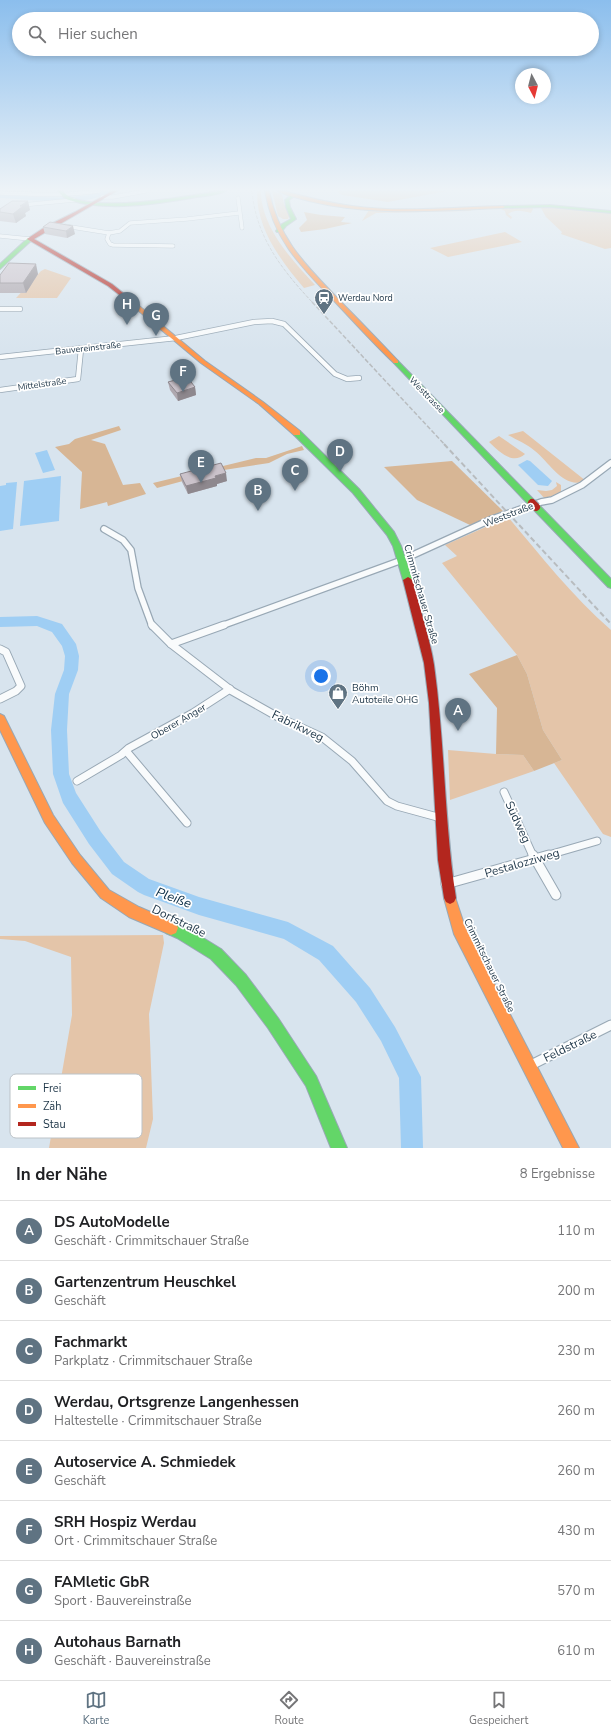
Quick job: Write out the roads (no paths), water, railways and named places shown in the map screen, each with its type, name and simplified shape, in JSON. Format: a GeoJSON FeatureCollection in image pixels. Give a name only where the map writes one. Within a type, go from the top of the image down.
{"type":"FeatureCollection","features":[{"type":"Feature","properties":{"kind":"street"},"geometry":{"type":"LineString","coordinates":[[0,267],[24,245]]}},
{"type":"Feature","properties":{"kind":"street","name":"Crimmitschauer Straße"},"geometry":{"type":"LineString","coordinates":[[41,245],[110,285],[176,338],[203,362],[261,403],[289,425],[356,491],[391,534],[402,560],[429,663],[434,703],[446,884],[451,907],[459,929],[571,1148]]}},
{"type":"Feature","properties":{"kind":"street"},"geometry":{"type":"LineString","coordinates":[[112,245],[173,246]]}},
{"type":"Feature","properties":{"kind":"street","name":"Westtrasse"},"geometry":{"type":"LineString","coordinates":[[288,245],[296,257],[316,280],[611,585]]}},
{"type":"Feature","properties":{"kind":"street"},"geometry":{"type":"LineString","coordinates":[[0,309],[20,309]]}},
{"type":"Feature","properties":{"kind":"street","name":"Bauvereinstraße"},"geometry":{"type":"LineString","coordinates":[[0,357],[176,338],[254,322],[272,321],[284,324],[335,374],[347,379],[359,378]]}},
{"type":"Feature","properties":{"kind":"street","name":"Mittelstraße"},"geometry":{"type":"LineString","coordinates":[[0,390],[78,379],[81,349]]}},
{"type":"Feature","properties":{"kind":"street","name":"Weststraße"},"geometry":{"type":"LineString","coordinates":[[402,560],[492,519],[564,495],[582,485],[611,463]]}},
{"type":"Feature","properties":{"kind":"street","name":"Fabrikweg"},"geometry":{"type":"LineString","coordinates":[[104,529],[123,540],[131,550],[138,588],[152,626],[172,644],[230,689],[278,717],[322,737],[352,761],[387,801],[397,806],[441,818]]}},
{"type":"Feature","properties":{"kind":"street"},"geometry":{"type":"LineString","coordinates":[[172,644],[402,560]]}},
{"type":"Feature","properties":{"kind":"street"},"geometry":{"type":"LineString","coordinates":[[0,649],[6,652],[21,686],[16,691],[0,699]]}},
{"type":"Feature","properties":{"kind":"street","name":"Oberer Anger"},"geometry":{"type":"LineString","coordinates":[[77,781],[127,752],[129,748],[193,713],[230,689]]}},
{"type":"Feature","properties":{"kind":"street","name":"Dorfstraße"},"geometry":{"type":"LineString","coordinates":[[1,722],[49,819],[76,859],[105,894],[134,912],[182,933],[216,954],[241,980],[273,1023],[311,1081],[339,1148]]}},
{"type":"Feature","properties":{"kind":"street"},"geometry":{"type":"LineString","coordinates":[[127,752],[188,823]]}},
{"type":"Feature","properties":{"kind":"street","name":"Südweg"},"geometry":{"type":"LineString","coordinates":[[504,792],[535,860],[556,895]]}},
{"type":"Feature","properties":{"kind":"street","name":"Pestalozziweg"},"geometry":{"type":"LineString","coordinates":[[446,884],[535,860],[597,841]]}},
{"type":"Feature","properties":{"kind":"street","name":"Feldstraße"},"geometry":{"type":"LineString","coordinates":[[529,1066],[611,1025]]}},
{"type":"Feature","properties":{"kind":"water"},"geometry":{"type":"Polygon","coordinates":[[[47,450],[55,470],[43,473],[35,453],[47,450]]]}},
{"type":"Feature","properties":{"kind":"water"},"geometry":{"type":"Polygon","coordinates":[[[527,460],[552,481],[548,486],[538,485],[518,465],[527,460]]]}},
{"type":"Feature","properties":{"kind":"water"},"geometry":{"type":"Polygon","coordinates":[[[61,476],[59,521],[20,526],[24,481],[61,476]]]}},
{"type":"Feature","properties":{"kind":"water"},"geometry":{"type":"Polygon","coordinates":[[[17,482],[13,529],[0,531],[0,486],[6,485],[6,483],[17,482]]]}},
{"type":"Feature","properties":{"kind":"waterway","name":"Pleiße"},"geometry":{"type":"LineString","coordinates":[[0,622],[37,621],[57,628],[69,644],[72,656],[71,670],[62,694],[59,730],[61,774],[69,797],[95,838],[118,868],[144,886],[199,906],[288,931],[326,953],[363,995],[388,1034],[410,1077],[412,1148]]}},
{"type":"Feature","properties":{"kind":"railway"},"geometry":{"type":"LineString","coordinates":[[268,245],[281,265],[313,303]]}},
{"type":"Feature","properties":{"kind":"railway"},"geometry":{"type":"LineString","coordinates":[[312,302],[445,445]]}},
{"type":"Feature","properties":{"kind":"railway"},"geometry":{"type":"LineString","coordinates":[[444,444],[611,624]]}},
{"type":"Feature","properties":{"kind":"place","name":"Werdau Nord"},"geometry":{"type":"Point","coordinates":[324,315]}},
{"type":"Feature","properties":{"kind":"place","name":"Autohaus Barnath"},"geometry":{"type":"Point","coordinates":[127,325]}},
{"type":"Feature","properties":{"kind":"place","name":"FAMletic GbR"},"geometry":{"type":"Point","coordinates":[156,336]}},
{"type":"Feature","properties":{"kind":"place","name":"SRH Hospiz Werdau"},"geometry":{"type":"Point","coordinates":[183,392]}},
{"type":"Feature","properties":{"kind":"place","name":"Werdau, Ortsgrenze Langenhessen"},"geometry":{"type":"Point","coordinates":[340,472]}},
{"type":"Feature","properties":{"kind":"place","name":"Autoservice A. Schmiedek"},"geometry":{"type":"Point","coordinates":[201,483]}},
{"type":"Feature","properties":{"kind":"place","name":"Fachmarkt"},"geometry":{"type":"Point","coordinates":[295,491]}},
{"type":"Feature","properties":{"kind":"place","name":"Gartenzentrum Heuschkel"},"geometry":{"type":"Point","coordinates":[258,511]}},
{"type":"Feature","properties":{"kind":"place","name":"Böhm Autoteile OHG"},"geometry":{"type":"Point","coordinates":[338,710]}},
{"type":"Feature","properties":{"kind":"place","name":"DS AutoModelle"},"geometry":{"type":"Point","coordinates":[458,731]}}]}
